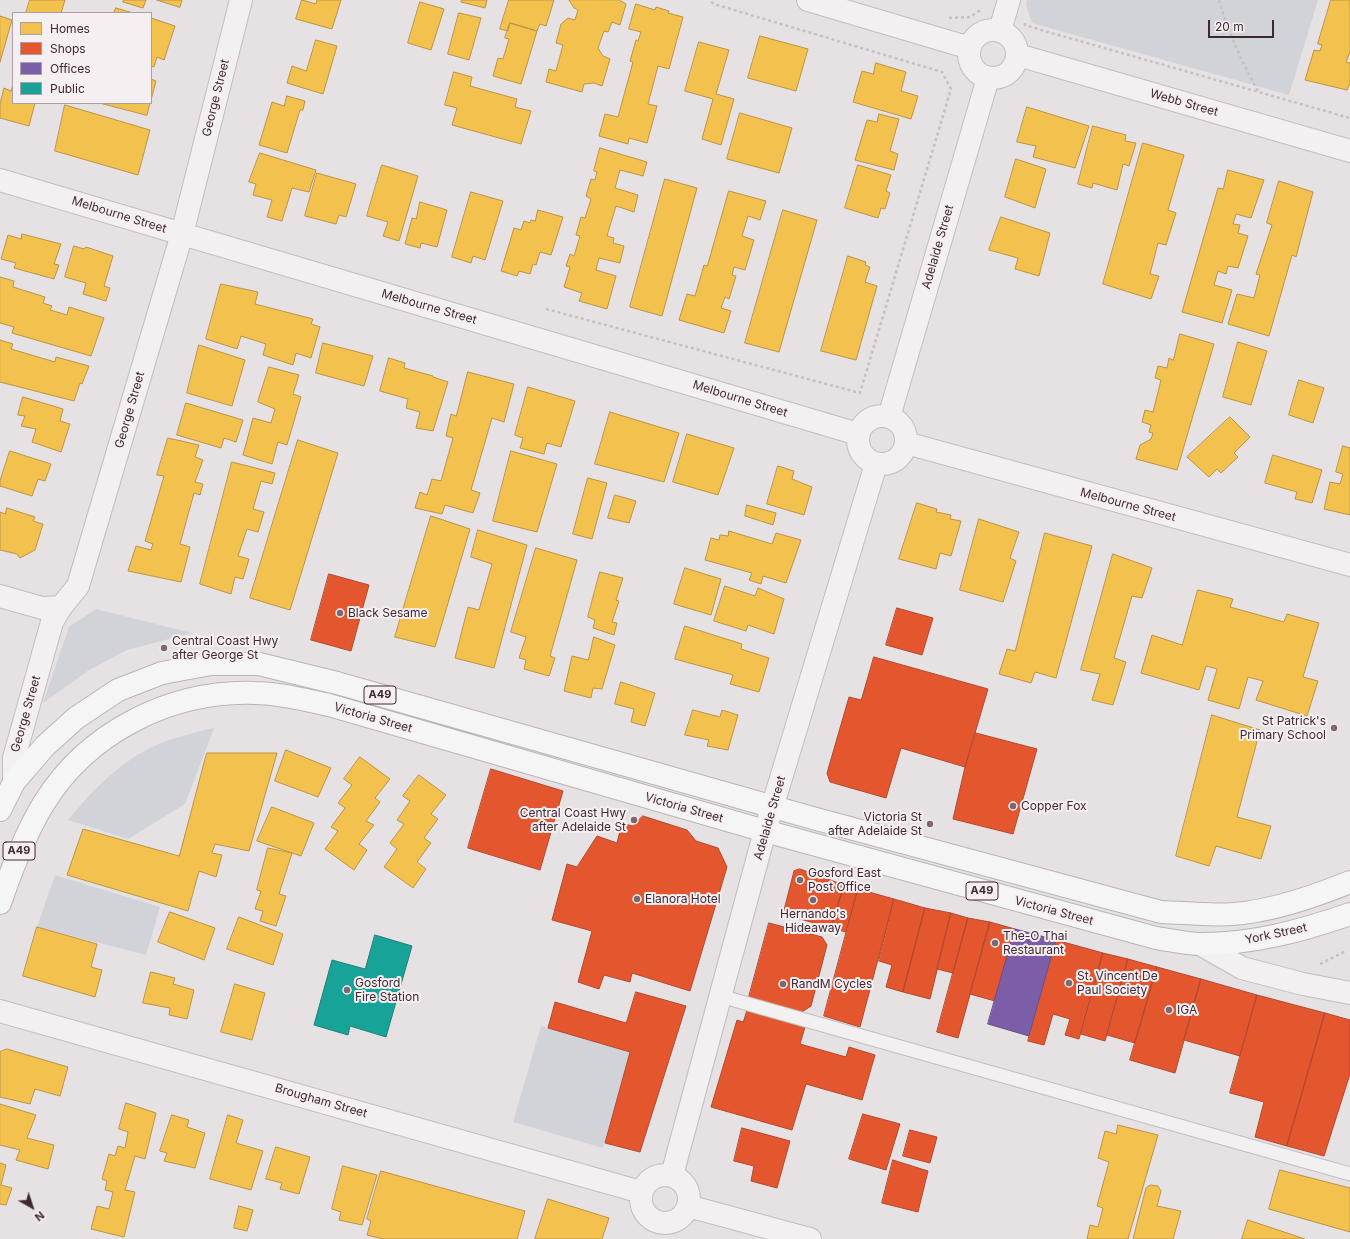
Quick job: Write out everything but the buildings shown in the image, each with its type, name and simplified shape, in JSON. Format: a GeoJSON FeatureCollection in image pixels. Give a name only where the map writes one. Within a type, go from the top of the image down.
{"type":"FeatureCollection","features":[{"type":"Feature","properties":{"kind":"highway","name":"Victoria Street"},"geometry":{"type":"LineString","coordinates":[[14,782],[45,746],[76,718],[118,690],[162,673],[211,664],[259,664],[337,683],[773,805],[809,817],[1160,912],[1204,914],[1257,911],[1301,901],[1350,882]]}},
{"type":"Feature","properties":{"kind":"highway","name":"Victoria Street"},"geometry":{"type":"LineString","coordinates":[[0,903],[27,833],[45,802],[68,770],[91,749],[134,719],[173,704],[213,695],[255,693],[293,697],[329,705],[765,831],[1156,938],[1200,944]]}},
{"type":"Feature","properties":{"kind":"highway","name":"George Street"},"geometry":{"type":"LineString","coordinates":[[0,810],[14,782]]}},
{"type":"Feature","properties":{"kind":"highway","name":"York Street"},"geometry":{"type":"LineString","coordinates":[[1200,944],[1252,941],[1304,930],[1350,914]]}},
{"type":"Feature","properties":{"kind":"street","name":"George Street"},"geometry":{"type":"LineString","coordinates":[[14,782],[14,758],[52,622],[61,607],[78,586],[182,234],[241,0]]}},
{"type":"Feature","properties":{"kind":"street"},"geometry":{"type":"LineString","coordinates":[[808,0],[970,48]]}},
{"type":"Feature","properties":{"kind":"street"},"geometry":{"type":"LineString","coordinates":[[1000,30],[1009,0]]}},
{"type":"Feature","properties":{"kind":"street"},"geometry":{"type":"LineString","coordinates":[[1000,30],[1008,34],[1013,40],[1018,55],[1013,68],[1008,73],[995,78],[988,78],[975,70],[971,64],[970,48],[978,35],[985,31],[1000,30]]}},
{"type":"Feature","properties":{"kind":"street","name":"Webb Street"},"geometry":{"type":"LineString","coordinates":[[1018,55],[1350,151]]}},
{"type":"Feature","properties":{"kind":"street","name":"Adelaide Street"},"geometry":{"type":"LineString","coordinates":[[889,417],[988,78]]}},
{"type":"Feature","properties":{"kind":"street","name":"Melbourne Street"},"geometry":{"type":"LineString","coordinates":[[0,180],[858,434]]}},
{"type":"Feature","properties":{"kind":"street"},"geometry":{"type":"LineString","coordinates":[[881,416],[889,417],[895,419],[904,430],[906,443],[899,458],[884,464],[876,464],[863,456],[858,442],[858,434],[867,421],[881,416]]}},
{"type":"Feature","properties":{"kind":"street","name":"Melbourne Street"},"geometry":{"type":"LineString","coordinates":[[906,443],[1350,565]]}},
{"type":"Feature","properties":{"kind":"street","name":"Adelaide Street"},"geometry":{"type":"LineString","coordinates":[[672,1175],[765,831],[876,464]]}},
{"type":"Feature","properties":{"kind":"street"},"geometry":{"type":"LineString","coordinates":[[0,596],[42,608],[61,607]]}},
{"type":"Feature","properties":{"kind":"street","name":"Victoria Street"},"geometry":{"type":"LineString","coordinates":[[1200,944],[1242,968],[1303,984],[1350,993]]}},
{"type":"Feature","properties":{"kind":"street","name":"Brougham Street"},"geometry":{"type":"LineString","coordinates":[[0,1011],[641,1192]]}},
{"type":"Feature","properties":{"kind":"street"},"geometry":{"type":"LineString","coordinates":[[672,1175],[679,1178],[688,1190],[688,1206],[680,1218],[657,1231],[652,1219],[642,1208],[641,1192],[645,1185],[656,1176],[672,1175]]}},
{"type":"Feature","properties":{"kind":"street"},"geometry":{"type":"LineString","coordinates":[[688,1206],[810,1239]]}},
{"type":"Feature","properties":{"kind":"lane"},"geometry":{"type":"LineString","coordinates":[[720,996],[1350,1174]]}},
{"type":"Feature","properties":{"kind":"path"},"geometry":{"type":"LineString","coordinates":[[546,309],[860,393],[951,89],[942,72],[714,4],[709,0]]}},
{"type":"Feature","properties":{"kind":"path"},"geometry":{"type":"LineString","coordinates":[[1219,0],[1224,20],[1240,59],[1258,92]]}},
{"type":"Feature","properties":{"kind":"path"},"geometry":{"type":"LineString","coordinates":[[946,18],[970,17],[988,6]]}},
{"type":"Feature","properties":{"kind":"path"},"geometry":{"type":"LineString","coordinates":[[1026,17],[1025,25],[1041,30],[1350,118]]}},
{"type":"Feature","properties":{"kind":"path"},"geometry":{"type":"LineString","coordinates":[[1313,967],[1346,951]]}},
{"type":"Feature","properties":{"kind":"shaded area"},"geometry":{"type":"Polygon","coordinates":[[[1027,0],[1318,0],[1289,95],[1032,23],[1026,5],[1027,0]]]}},
{"type":"Feature","properties":{"kind":"shaded area"},"geometry":{"type":"Polygon","coordinates":[[[96,609],[192,633],[127,650],[89,670],[43,703],[69,627],[96,609]]]}},
{"type":"Feature","properties":{"kind":"shaded area"},"geometry":{"type":"Polygon","coordinates":[[[214,728],[185,804],[128,839],[68,820],[109,776],[145,750],[166,741],[214,728]]]}},
{"type":"Feature","properties":{"kind":"shaded area"},"geometry":{"type":"Polygon","coordinates":[[[55,875],[160,907],[146,955],[37,927],[55,875]]]}},
{"type":"Feature","properties":{"kind":"shaded area"},"geometry":{"type":"Polygon","coordinates":[[[541,1026],[630,1052],[603,1148],[513,1122],[541,1026]]]}},
{"type":"Feature","properties":{"kind":"place","name":"Black Sesame"},"geometry":{"type":"Point","coordinates":[340,613]}},
{"type":"Feature","properties":{"kind":"place","name":"Central Coast Hwy after George St"},"geometry":{"type":"Point","coordinates":[164,648]}},
{"type":"Feature","properties":{"kind":"place","name":"St Patrick's Primary School"},"geometry":{"type":"Point","coordinates":[1334,728]}},
{"type":"Feature","properties":{"kind":"place","name":"Copper Fox"},"geometry":{"type":"Point","coordinates":[1013,806]}},
{"type":"Feature","properties":{"kind":"place","name":"Central Coast Hwy after Adelaide St"},"geometry":{"type":"Point","coordinates":[634,820]}},
{"type":"Feature","properties":{"kind":"place","name":"Victoria St after Adelaide St"},"geometry":{"type":"Point","coordinates":[930,824]}},
{"type":"Feature","properties":{"kind":"place","name":"Gosford East Post Office"},"geometry":{"type":"Point","coordinates":[800,880]}},
{"type":"Feature","properties":{"kind":"place","name":"Elanora Hotel"},"geometry":{"type":"Point","coordinates":[637,899]}},
{"type":"Feature","properties":{"kind":"place","name":"Hernando's Hideaway"},"geometry":{"type":"Point","coordinates":[813,900]}},
{"type":"Feature","properties":{"kind":"place","name":"The-O Thai Restaurant"},"geometry":{"type":"Point","coordinates":[995,943]}},
{"type":"Feature","properties":{"kind":"place","name":"St. Vincent De Paul Society"},"geometry":{"type":"Point","coordinates":[1069,983]}},
{"type":"Feature","properties":{"kind":"place","name":"RandM Cycles"},"geometry":{"type":"Point","coordinates":[783,984]}},
{"type":"Feature","properties":{"kind":"place","name":"Gosford Fire Station"},"geometry":{"type":"Point","coordinates":[347,990]}},
{"type":"Feature","properties":{"kind":"place","name":"IGA"},"geometry":{"type":"Point","coordinates":[1169,1010]}}]}
